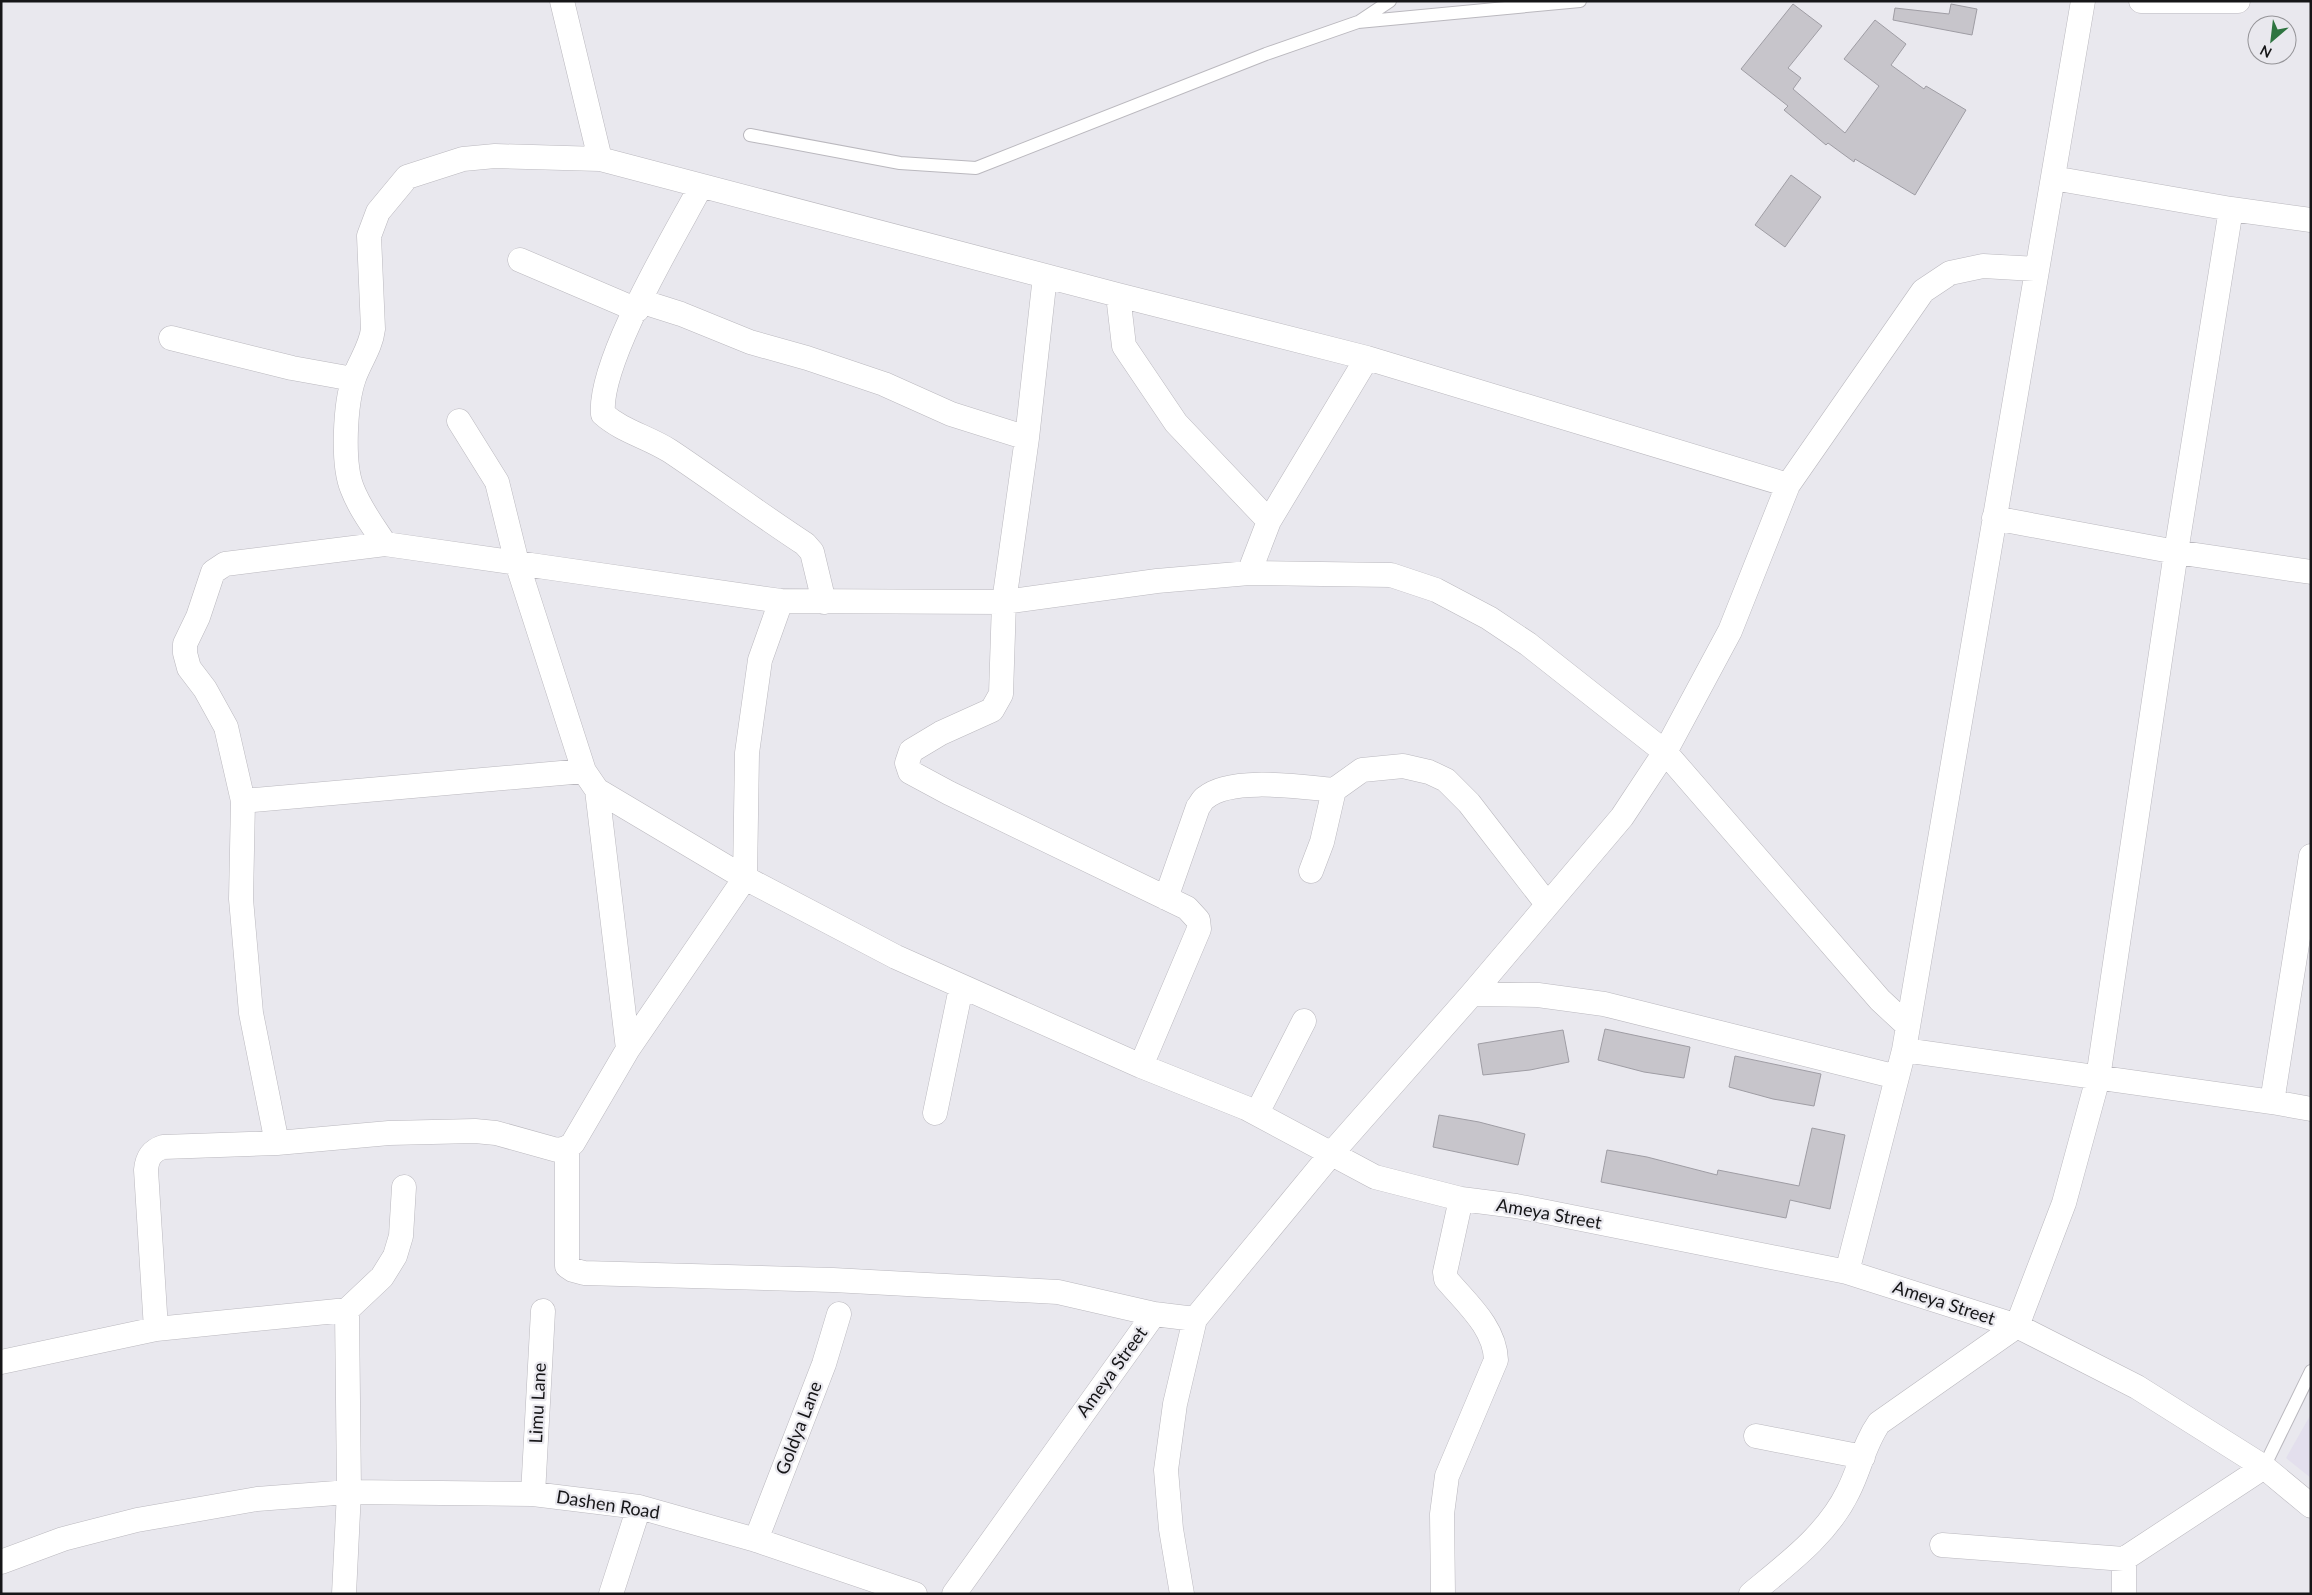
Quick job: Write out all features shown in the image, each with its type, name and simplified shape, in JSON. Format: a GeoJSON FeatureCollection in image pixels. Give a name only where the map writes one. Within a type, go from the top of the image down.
{"type":"FeatureCollection","features":[{"type":"Feature","properties":{"kind":"street"},"geometry":{"type":"LineString","coordinates":[[562,1],[600,159]]}},
{"type":"Feature","properties":{"kind":"street"},"geometry":{"type":"LineString","coordinates":[[1847,1272],[1904,1050],[2083,1]]}},
{"type":"Feature","properties":{"kind":"street"},"geometry":{"type":"LineString","coordinates":[[2141,1],[2238,1]]}},
{"type":"Feature","properties":{"kind":"street"},"geometry":{"type":"LineString","coordinates":[[385,544],[362,511],[351,486],[344,432],[354,379],[372,338],[369,236],[378,212],[407,177],[462,159],[495,156],[600,159],[1118,295],[1367,358],[1788,485]]}},
{"type":"Feature","properties":{"kind":"street"},"geometry":{"type":"LineString","coordinates":[[2053,178],[2231,209],[2311,220]]}},
{"type":"Feature","properties":{"kind":"street"},"geometry":{"type":"LineString","coordinates":[[701,186],[638,306],[611,369],[602,404],[603,414],[613,423],[668,450],[805,544],[812,552],[824,602]]}},
{"type":"Feature","properties":{"kind":"street"},"geometry":{"type":"LineString","coordinates":[[1752,1594],[1823,1530],[1848,1494],[1870,1436],[1879,1423],[2017,1326],[2064,1203],[2098,1078],[2176,552],[2231,209]]}},
{"type":"Feature","properties":{"kind":"street"},"geometry":{"type":"LineString","coordinates":[[520,260],[638,306],[681,314],[750,342],[807,358],[884,384],[951,414],[1027,438]]}},
{"type":"Feature","properties":{"kind":"street"},"geometry":{"type":"LineString","coordinates":[[1182,1594],[1171,1530],[1166,1470],[1175,1404],[1195,1319],[1331,1154],[1472,994],[1622,817],[1665,752],[1730,631],[1788,485],[1923,291],[1950,273],[1983,266],[2036,269]]}},
{"type":"Feature","properties":{"kind":"street"},"geometry":{"type":"LineString","coordinates":[[1045,276],[1027,438],[1004,602],[1001,694],[992,710],[941,733],[911,751],[906,763],[910,772],[949,793],[1187,908],[1198,920],[1199,930],[1141,1066]]}},
{"type":"Feature","properties":{"kind":"street"},"geometry":{"type":"LineString","coordinates":[[1118,295],[1124,346],[1176,423],[1269,521]]}},
{"type":"Feature","properties":{"kind":"street"},"geometry":{"type":"LineString","coordinates":[[172,338],[292,368],[354,379]]}},
{"type":"Feature","properties":{"kind":"street"},"geometry":{"type":"LineString","coordinates":[[1249,573],[1269,521],[1367,358]]}},
{"type":"Feature","properties":{"kind":"street"},"geometry":{"type":"LineString","coordinates":[[459,421],[497,482],[516,563],[591,780],[628,1049]]}},
{"type":"Feature","properties":{"kind":"street"},"geometry":{"type":"LineString","coordinates":[[1994,518],[2176,552],[2311,572]]}},
{"type":"Feature","properties":{"kind":"street"},"geometry":{"type":"LineString","coordinates":[[277,1143],[251,1014],[242,899],[243,801],[226,727],[205,689],[189,668],[185,653],[186,644],[198,617],[213,572],[225,564],[385,544],[781,601],[1004,602],[1156,581],[1249,573],[1391,575],[1436,590],[1489,618],[1528,644],[1665,752],[1880,1000],[1908,1026]]}},
{"type":"Feature","properties":{"kind":"street"},"geometry":{"type":"LineString","coordinates":[[781,601],[760,660],[747,753],[745,878],[628,1049],[578,1136],[568,1148],[567,1266],[573,1270],[594,1273],[833,1280],[1058,1292],[1154,1314]]}},
{"type":"Feature","properties":{"kind":"street"},"geometry":{"type":"LineString","coordinates":[[1166,898],[1191,826],[1204,798],[1225,788],[1274,784],[1334,790],[1362,770],[1403,766],[1429,772],[1446,780],[1469,803],[1547,904]]}},
{"type":"Feature","properties":{"kind":"street"},"geometry":{"type":"LineString","coordinates":[[243,801],[591,780]]}},
{"type":"Feature","properties":{"kind":"street","name":"Ameya Street"},"geometry":{"type":"LineString","coordinates":[[591,780],[745,878],[896,957],[961,988],[1141,1066],[1257,1113],[1375,1177],[1461,1199],[1516,1206],[1847,1272],[2017,1326],[2137,1388],[2264,1467],[2311,1506]]}},
{"type":"Feature","properties":{"kind":"street"},"geometry":{"type":"LineString","coordinates":[[1311,871],[1322,842],[1334,790]]}},
{"type":"Feature","properties":{"kind":"street"},"geometry":{"type":"LineString","coordinates":[[2272,1102],[2311,856]]}},
{"type":"Feature","properties":{"kind":"street"},"geometry":{"type":"LineString","coordinates":[[935,1113],[961,988]]}},
{"type":"Feature","properties":{"kind":"street"},"geometry":{"type":"LineString","coordinates":[[1472,994],[1538,995],[1604,1004],[1897,1077]]}},
{"type":"Feature","properties":{"kind":"street"},"geometry":{"type":"LineString","coordinates":[[1257,1113],[1304,1021]]}},
{"type":"Feature","properties":{"kind":"street"},"geometry":{"type":"LineString","coordinates":[[1904,1050],[2272,1102],[2311,1110]]}},
{"type":"Feature","properties":{"kind":"street"},"geometry":{"type":"LineString","coordinates":[[156,1329],[146,1170],[150,1154],[156,1150],[163,1147],[277,1143],[389,1133],[475,1131],[496,1133],[557,1150],[568,1148]]}},
{"type":"Feature","properties":{"kind":"street"},"geometry":{"type":"LineString","coordinates":[[1,1362],[156,1329],[347,1310],[382,1277],[395,1256],[401,1236],[404,1186]]}},
{"type":"Feature","properties":{"kind":"street"},"geometry":{"type":"LineString","coordinates":[[1443,1594],[1442,1514],[1447,1476],[1496,1360],[1496,1346],[1488,1329],[1446,1279],[1446,1263],[1461,1199]]}},
{"type":"Feature","properties":{"kind":"street"},"geometry":{"type":"LineString","coordinates":[[344,1594],[348,1492],[347,1310]]}},
{"type":"Feature","properties":{"kind":"street","name":"Limu Lane"},"geometry":{"type":"LineString","coordinates":[[533,1494],[544,1311]]}},
{"type":"Feature","properties":{"kind":"street","name":"Goldya Lane"},"geometry":{"type":"LineString","coordinates":[[756,1540],[824,1364],[839,1314]]}},
{"type":"Feature","properties":{"kind":"street","name":"Ameya Street"},"geometry":{"type":"LineString","coordinates":[[954,1594],[1154,1314],[1195,1319]]}},
{"type":"Feature","properties":{"kind":"street"},"geometry":{"type":"LineString","coordinates":[[1756,1436],[1863,1458]]}},
{"type":"Feature","properties":{"kind":"street"},"geometry":{"type":"LineString","coordinates":[[1942,1546],[2124,1559],[2264,1467]]}},
{"type":"Feature","properties":{"kind":"street","name":"Dashen Road"},"geometry":{"type":"LineString","coordinates":[[1,1562],[63,1539],[137,1520],[257,1500],[348,1492],[533,1494],[639,1507],[756,1540],[915,1594]]}},
{"type":"Feature","properties":{"kind":"street"},"geometry":{"type":"LineString","coordinates":[[611,1594],[639,1507]]}},
{"type":"Feature","properties":{"kind":"street"},"geometry":{"type":"LineString","coordinates":[[2124,1559],[2124,1594]]}},
{"type":"Feature","properties":{"kind":"lane"},"geometry":{"type":"LineString","coordinates":[[1358,22],[1390,1]]}},
{"type":"Feature","properties":{"kind":"lane"},"geometry":{"type":"LineString","coordinates":[[750,135],[900,163],[976,168],[1266,54],[1358,22],[1580,1]]}},
{"type":"Feature","properties":{"kind":"lane"},"geometry":{"type":"LineString","coordinates":[[2264,1467],[2311,1372]]}},
{"type":"Feature","properties":{"kind":"shaded area"},"geometry":{"type":"Polygon","coordinates":[[[2311,1414],[2311,1478],[2286,1458],[2311,1414]]]}},
{"type":"Feature","properties":{"kind":"building"},"geometry":{"type":"Polygon","coordinates":[[[1793,4],[1822,26],[1788,68],[1801,78],[1793,89],[1845,133],[1879,86],[1844,59],[1875,20],[1906,44],[1891,65],[1924,89],[1926,86],[1966,110],[1915,195],[1855,159],[1854,162],[1828,143],[1826,145],[1784,110],[1788,106],[1741,69],[1793,4]]]}},
{"type":"Feature","properties":{"kind":"building"},"geometry":{"type":"Polygon","coordinates":[[[1951,4],[1977,9],[1972,35],[1893,20],[1895,8],[1949,14],[1951,4]]]}},
{"type":"Feature","properties":{"kind":"building"},"geometry":{"type":"Polygon","coordinates":[[[1791,175],[1821,197],[1785,247],[1755,225],[1791,175]]]}},
{"type":"Feature","properties":{"kind":"building"},"geometry":{"type":"Polygon","coordinates":[[[1605,1029],[1690,1047],[1684,1078],[1644,1072],[1598,1060],[1605,1029]]]}},
{"type":"Feature","properties":{"kind":"building"},"geometry":{"type":"Polygon","coordinates":[[[1563,1030],[1569,1062],[1530,1070],[1483,1075],[1478,1044],[1563,1030]]]}},
{"type":"Feature","properties":{"kind":"building"},"geometry":{"type":"Polygon","coordinates":[[[1735,1056],[1821,1074],[1814,1106],[1773,1099],[1729,1087],[1735,1056]]]}},
{"type":"Feature","properties":{"kind":"building"},"geometry":{"type":"Polygon","coordinates":[[[1439,1115],[1479,1122],[1525,1134],[1518,1165],[1433,1147],[1439,1115]]]}},
{"type":"Feature","properties":{"kind":"building"},"geometry":{"type":"Polygon","coordinates":[[[1812,1128],[1845,1135],[1830,1209],[1790,1200],[1786,1218],[1601,1182],[1607,1150],[1647,1157],[1717,1175],[1718,1170],[1799,1186],[1812,1128]]]}}]}
